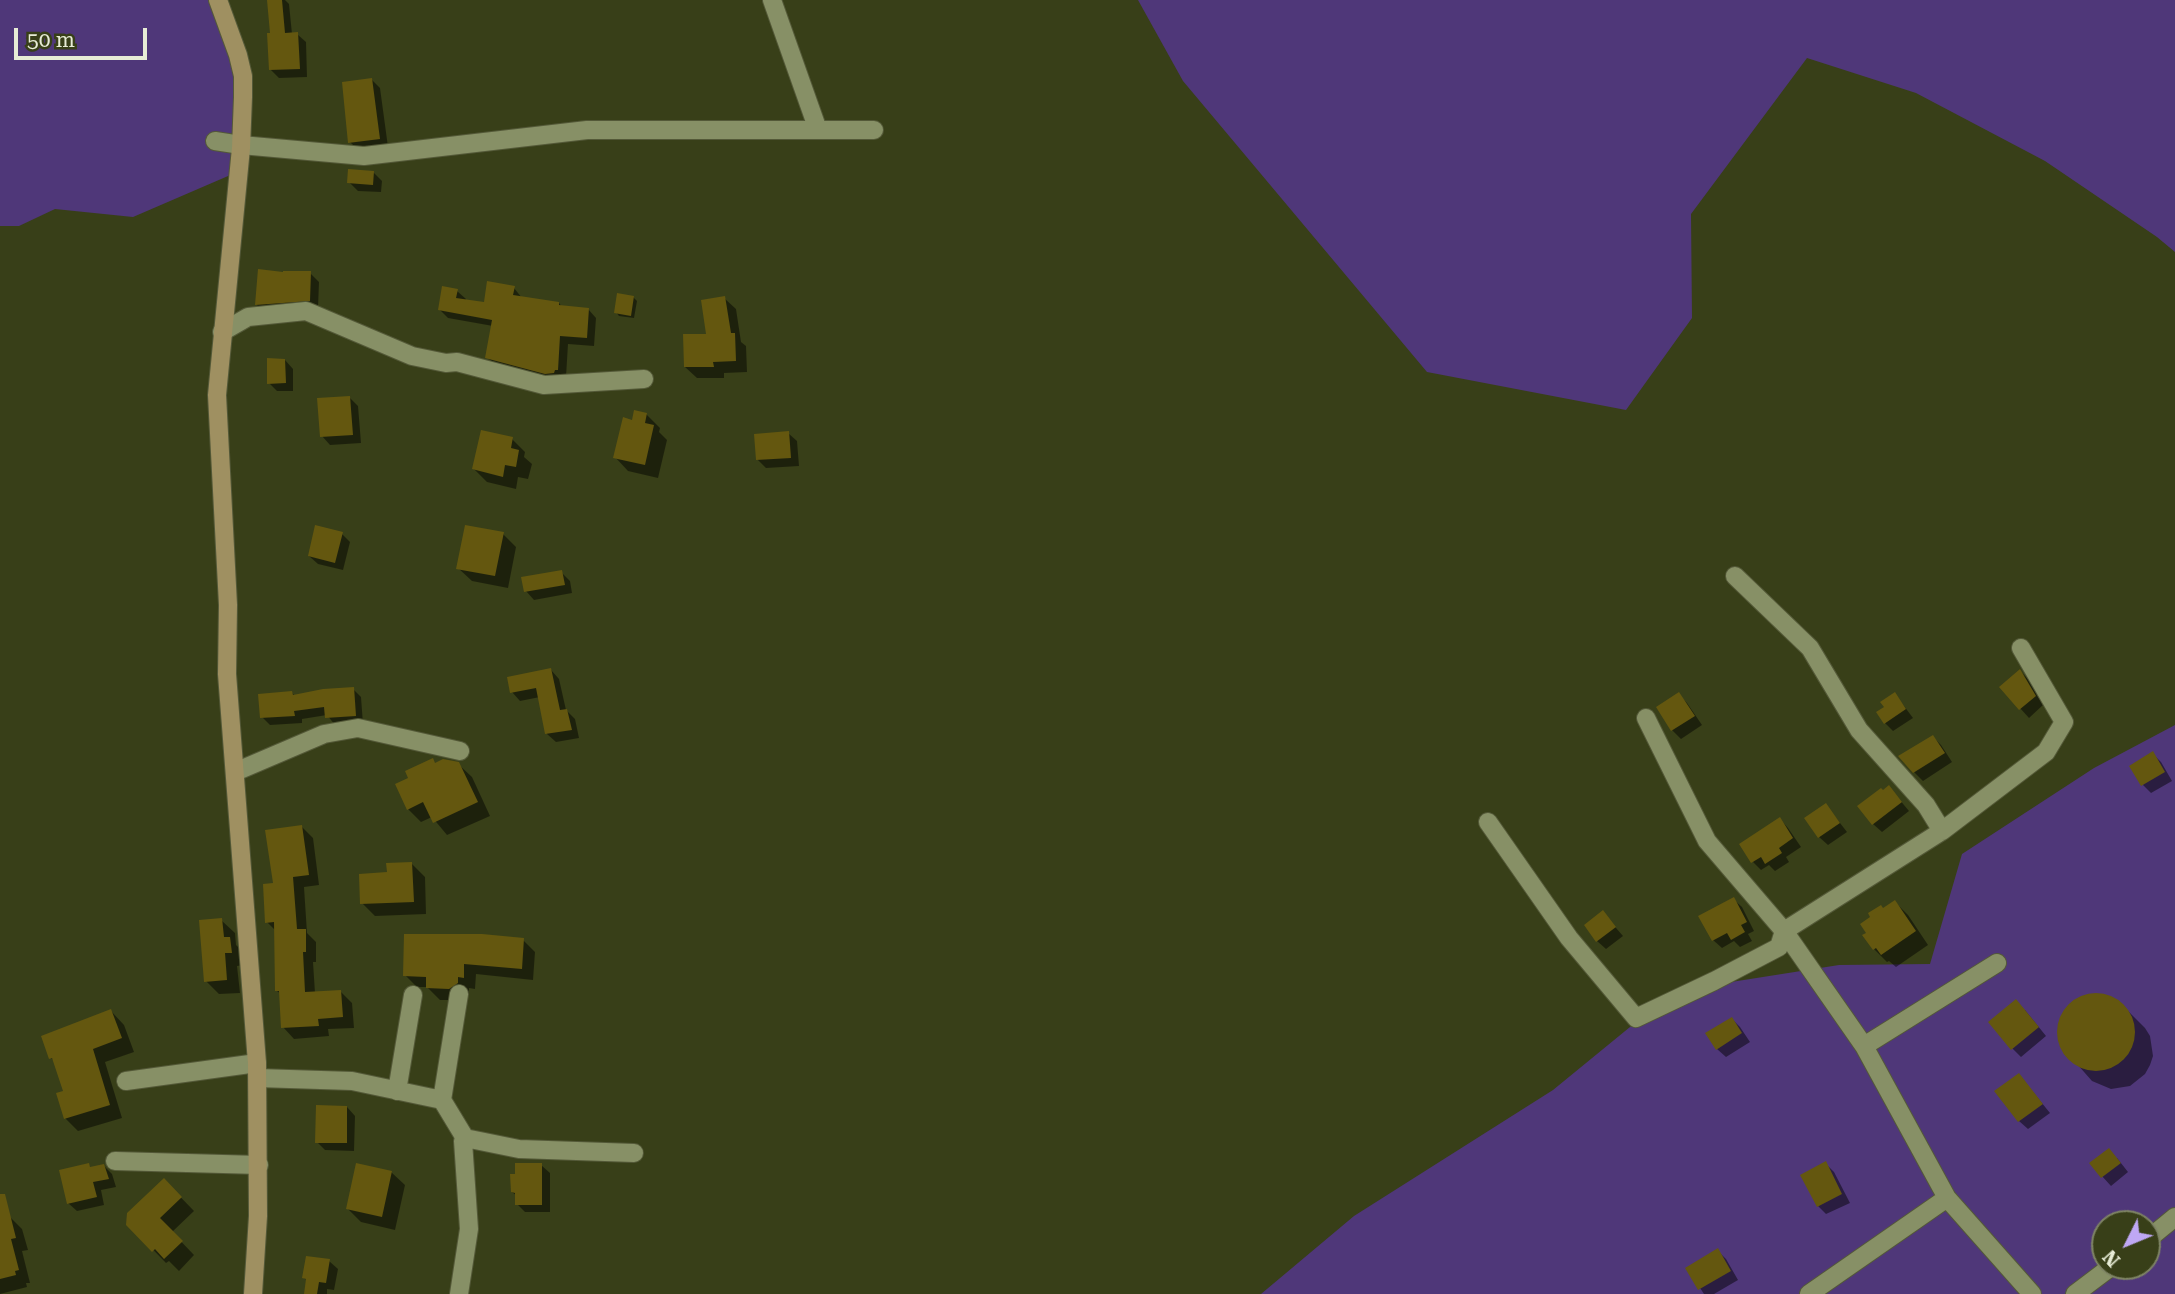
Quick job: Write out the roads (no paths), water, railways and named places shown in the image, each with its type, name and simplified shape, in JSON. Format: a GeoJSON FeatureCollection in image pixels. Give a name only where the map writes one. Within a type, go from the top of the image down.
{"type":"FeatureCollection","features":[{"type":"Feature","properties":{"kind":"street"},"geometry":{"type":"LineString","coordinates":[[218,0],[233,38],[243,76],[241,145],[217,396],[228,606],[227,674],[258,1071],[258,1216],[253,1294]]}},
{"type":"Feature","properties":{"kind":"street"},"geometry":{"type":"LineString","coordinates":[[772,0],[818,130]]}},
{"type":"Feature","properties":{"kind":"street"},"geometry":{"type":"LineString","coordinates":[[215,141],[364,156],[587,130],[874,130]]}},
{"type":"Feature","properties":{"kind":"street"},"geometry":{"type":"LineString","coordinates":[[222,332],[248,317],[306,311],[412,356],[446,363],[457,362],[544,385],[644,379]]}},
{"type":"Feature","properties":{"kind":"street"},"geometry":{"type":"LineString","coordinates":[[1735,576],[1810,648],[1859,730],[1926,805],[1942,831]]}},
{"type":"Feature","properties":{"kind":"street"},"geometry":{"type":"LineString","coordinates":[[1488,822],[1569,938],[1636,1018],[1779,947],[1784,931],[1942,831],[2046,751],[2064,722],[2021,648]]}},
{"type":"Feature","properties":{"kind":"street"},"geometry":{"type":"LineString","coordinates":[[1646,718],[1707,841],[1784,931],[1864,1046],[1947,1198],[2032,1294]]}},
{"type":"Feature","properties":{"kind":"street"},"geometry":{"type":"LineString","coordinates":[[235,772],[324,734],[358,728],[460,751]]}},
{"type":"Feature","properties":{"kind":"street"},"geometry":{"type":"LineString","coordinates":[[1864,1046],[1997,964]]}},
{"type":"Feature","properties":{"kind":"street"},"geometry":{"type":"LineString","coordinates":[[459,994],[442,1101],[465,1138],[519,1149],[634,1153]]}},
{"type":"Feature","properties":{"kind":"street"},"geometry":{"type":"LineString","coordinates":[[397,1091],[413,995]]}},
{"type":"Feature","properties":{"kind":"street"},"geometry":{"type":"LineString","coordinates":[[126,1081],[258,1071],[352,1081],[442,1101]]}},
{"type":"Feature","properties":{"kind":"street"},"geometry":{"type":"LineString","coordinates":[[458,1294],[469,1229],[463,1141],[465,1138]]}},
{"type":"Feature","properties":{"kind":"street"},"geometry":{"type":"LineString","coordinates":[[115,1161],[259,1165]]}},
{"type":"Feature","properties":{"kind":"street"},"geometry":{"type":"LineString","coordinates":[[1809,1294],[1947,1198]]}},
{"type":"Feature","properties":{"kind":"street"},"geometry":{"type":"LineString","coordinates":[[2161,1228],[2175,1217]]}},
{"type":"Feature","properties":{"kind":"street"},"geometry":{"type":"LineString","coordinates":[[2074,1294],[2093,1280]]}}]}
